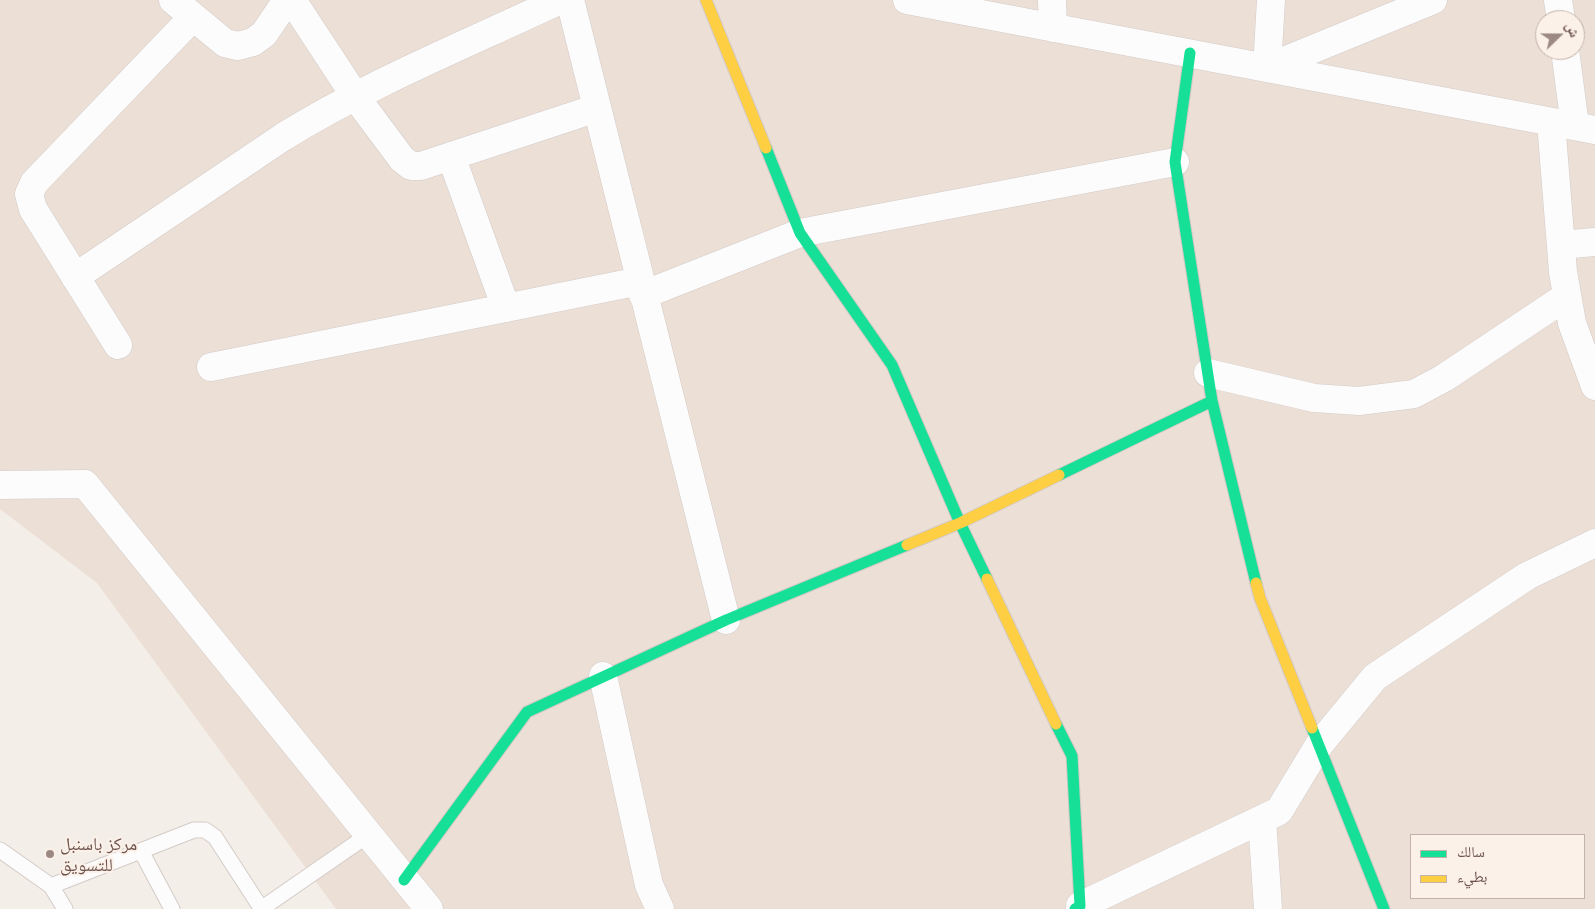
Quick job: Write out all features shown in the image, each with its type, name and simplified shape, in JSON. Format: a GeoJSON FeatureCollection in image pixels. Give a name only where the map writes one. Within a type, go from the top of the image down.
{"type":"FeatureCollection","features":[{"type":"Feature","properties":{"kind":"street"},"geometry":{"type":"LineString","coordinates":[[173,0],[225,43],[238,46],[253,42],[264,34],[286,0]]}},
{"type":"Feature","properties":{"kind":"street"},"geometry":{"type":"LineString","coordinates":[[292,0],[355,96],[402,159],[411,166],[421,166],[597,108]]}},
{"type":"Feature","properties":{"kind":"street"},"geometry":{"type":"LineString","coordinates":[[75,277],[283,137],[355,96],[560,0]]}},
{"type":"Feature","properties":{"kind":"street"},"geometry":{"type":"LineString","coordinates":[[570,0],[726,620]]}},
{"type":"Feature","properties":{"kind":"street"},"geometry":{"type":"LineString","coordinates":[[706,0],[800,233],[892,365],[960,523],[1072,756],[1079,908],[1279,811],[1319,745],[1375,678],[1527,576],[1595,543]]}},
{"type":"Feature","properties":{"kind":"street"},"geometry":{"type":"LineString","coordinates":[[907,0],[973,6],[1053,28],[1574,126]]}},
{"type":"Feature","properties":{"kind":"street"},"geometry":{"type":"LineString","coordinates":[[1052,0],[1053,28]]}},
{"type":"Feature","properties":{"kind":"street"},"geometry":{"type":"LineString","coordinates":[[1267,68],[1271,0]]}},
{"type":"Feature","properties":{"kind":"street"},"geometry":{"type":"LineString","coordinates":[[1267,68],[1433,0]]}},
{"type":"Feature","properties":{"kind":"street"},"geometry":{"type":"LineString","coordinates":[[118,345],[33,209],[29,194],[34,183],[194,17]]}},
{"type":"Feature","properties":{"kind":"street"},"geometry":{"type":"LineString","coordinates":[[1190,53],[1175,162],[1212,401],[1260,598],[1384,909]]}},
{"type":"Feature","properties":{"kind":"street"},"geometry":{"type":"LineString","coordinates":[[1566,60],[1574,126],[1561,245],[1572,323],[1595,383]]}},
{"type":"Feature","properties":{"kind":"street"},"geometry":{"type":"LineString","coordinates":[[451,156],[506,308]]}},
{"type":"Feature","properties":{"kind":"street"},"geometry":{"type":"LineString","coordinates":[[211,367],[506,308],[642,288],[800,233],[1175,162]]}},
{"type":"Feature","properties":{"kind":"street"},"geometry":{"type":"LineString","coordinates":[[1561,245],[1595,242]]}},
{"type":"Feature","properties":{"kind":"street"},"geometry":{"type":"LineString","coordinates":[[1208,373],[1314,398],[1359,401],[1414,394],[1444,378],[1567,296]]}},
{"type":"Feature","properties":{"kind":"street"},"geometry":{"type":"LineString","coordinates":[[404,880],[527,712],[726,620],[960,523],[1212,401]]}},
{"type":"Feature","properties":{"kind":"street"},"geometry":{"type":"LineString","coordinates":[[0,485],[85,484],[429,909]]}},
{"type":"Feature","properties":{"kind":"street"},"geometry":{"type":"LineString","coordinates":[[604,676],[649,885],[660,909]]}},
{"type":"Feature","properties":{"kind":"street"},"geometry":{"type":"LineString","coordinates":[[1262,819],[1268,909]]}},
{"type":"Feature","properties":{"kind":"lane"},"geometry":{"type":"LineString","coordinates":[[51,886],[194,830],[205,830],[215,837],[261,909],[368,835]]}},
{"type":"Feature","properties":{"kind":"lane"},"geometry":{"type":"LineString","coordinates":[[0,850],[51,886],[65,909]]}},
{"type":"Feature","properties":{"kind":"lane"},"geometry":{"type":"LineString","coordinates":[[141,851],[172,909]]}},
{"type":"Feature","properties":{"kind":"shaded area"},"geometry":{"type":"Polygon","coordinates":[[[0,0],[1595,0],[1595,909],[336,909],[97,583],[0,509],[0,0]]]}},
{"type":"Feature","properties":{"kind":"traffic: fast"},"geometry":{"type":"LineString","coordinates":[[1190,53],[1175,162],[1212,401],[1256,583]]}},
{"type":"Feature","properties":{"kind":"traffic: fast"},"geometry":{"type":"LineString","coordinates":[[766,148],[800,233],[892,365],[960,523],[987,579]]}},
{"type":"Feature","properties":{"kind":"traffic: fast"},"geometry":{"type":"LineString","coordinates":[[1059,475],[1212,401]]}},
{"type":"Feature","properties":{"kind":"traffic: fast"},"geometry":{"type":"LineString","coordinates":[[404,880],[527,712],[726,620],[907,545]]}},
{"type":"Feature","properties":{"kind":"traffic: fast"},"geometry":{"type":"LineString","coordinates":[[1056,724],[1072,756],[1080,906],[1075,909]]}},
{"type":"Feature","properties":{"kind":"traffic: fast"},"geometry":{"type":"LineString","coordinates":[[1312,728],[1384,909]]}},
{"type":"Feature","properties":{"kind":"traffic: slow"},"geometry":{"type":"LineString","coordinates":[[706,0],[766,148]]}},
{"type":"Feature","properties":{"kind":"traffic: slow"},"geometry":{"type":"LineString","coordinates":[[907,545],[960,523],[1059,475]]}},
{"type":"Feature","properties":{"kind":"traffic: slow"},"geometry":{"type":"LineString","coordinates":[[987,579],[1056,724]]}},
{"type":"Feature","properties":{"kind":"traffic: slow"},"geometry":{"type":"LineString","coordinates":[[1256,583],[1260,598],[1312,728]]}},
{"type":"Feature","properties":{"kind":"place","name":"مركز باسنبل للتسويق"},"geometry":{"type":"Point","coordinates":[50,854]}}]}
